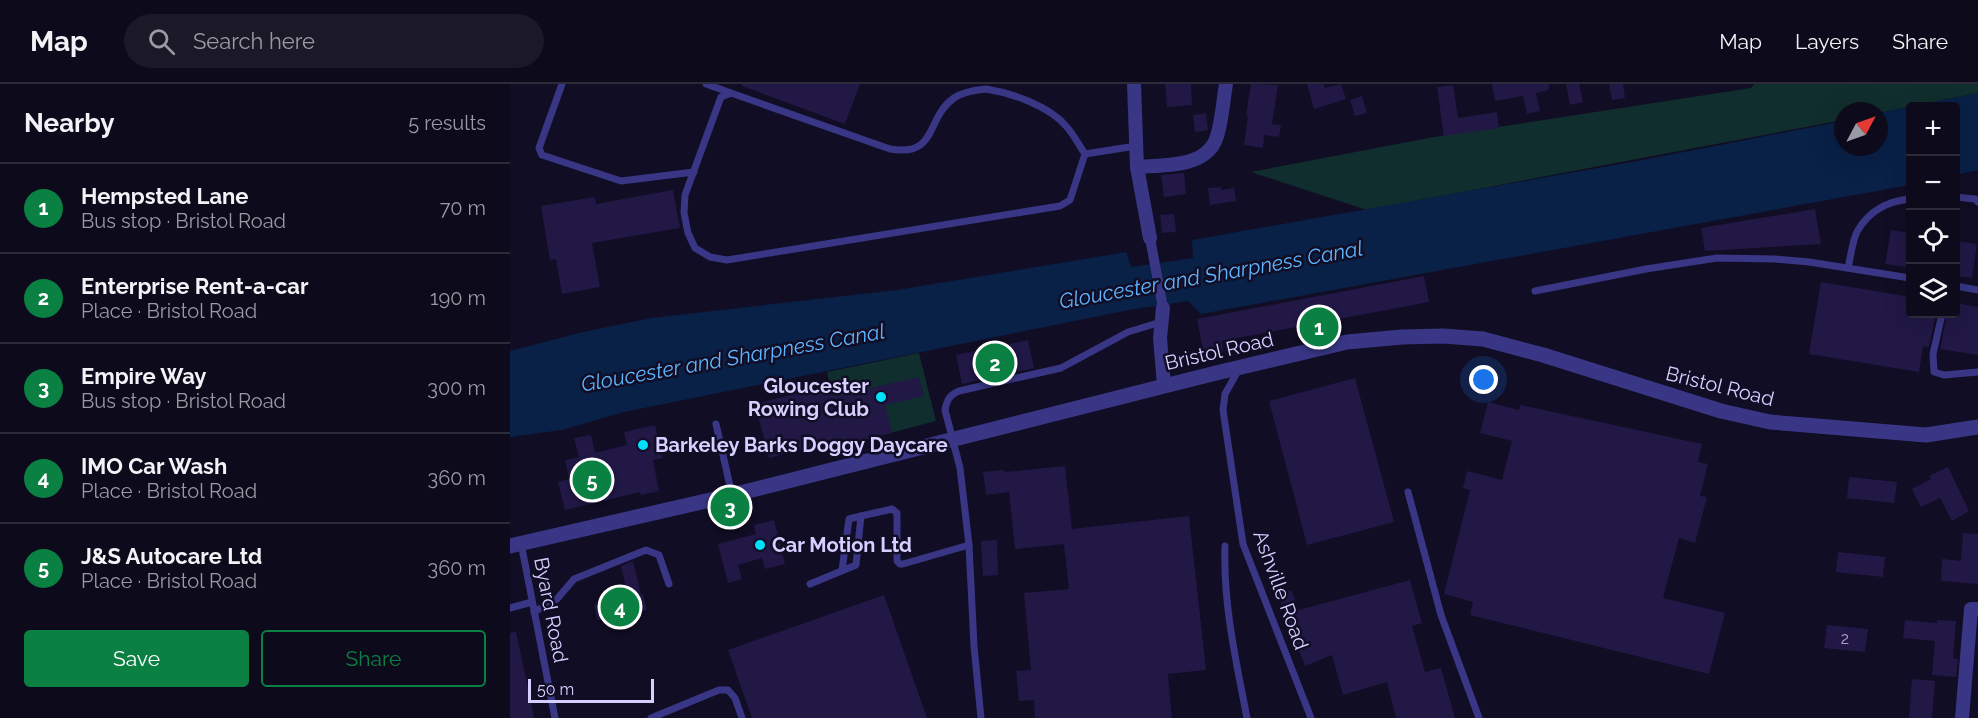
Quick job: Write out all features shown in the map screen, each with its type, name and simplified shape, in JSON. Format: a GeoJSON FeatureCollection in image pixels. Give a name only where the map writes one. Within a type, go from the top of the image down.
{"type":"FeatureCollection","features":[{"type":"Feature","properties":{"kind":"street"},"geometry":{"type":"LineString","coordinates":[[1134,84],[1137,167],[1162,312],[1160,338],[1164,385]]}},
{"type":"Feature","properties":{"kind":"street"},"geometry":{"type":"LineString","coordinates":[[1137,167],[1186,162],[1204,156],[1216,140],[1226,84]]}},
{"type":"Feature","properties":{"kind":"street","name":"Bristol Road"},"geometry":{"type":"LineString","coordinates":[[516,544],[732,495],[1164,385],[1347,342],[1402,337],[1443,336],[1483,339],[1543,355],[1702,406],[1770,422],[1926,435],[1978,427]]}},
{"type":"Feature","properties":{"kind":"street"},"geometry":{"type":"LineString","coordinates":[[1962,718],[1971,609],[1978,609]]}},
{"type":"Feature","properties":{"kind":"lane"},"geometry":{"type":"LineString","coordinates":[[562,84],[539,148],[542,155],[621,181],[694,172]]}},
{"type":"Feature","properties":{"kind":"lane"},"geometry":{"type":"LineString","coordinates":[[706,84],[890,149],[905,152],[917,148],[926,139],[941,112],[953,99],[968,92],[986,88]]}},
{"type":"Feature","properties":{"kind":"lane"},"geometry":{"type":"LineString","coordinates":[[976,84],[1027,100],[1050,113],[1066,126],[1085,154]]}},
{"type":"Feature","properties":{"kind":"lane"},"geometry":{"type":"LineString","coordinates":[[731,93],[721,97],[685,195],[684,213],[688,233],[695,248],[710,257],[727,260],[1060,206],[1070,200],[1085,154]]}},
{"type":"Feature","properties":{"kind":"lane"},"geometry":{"type":"LineString","coordinates":[[1085,154],[1136,146]]}},
{"type":"Feature","properties":{"kind":"lane"},"geometry":{"type":"LineString","coordinates":[[1960,197],[1975,199],[1978,202]]}},
{"type":"Feature","properties":{"kind":"lane"},"geometry":{"type":"LineString","coordinates":[[1848,268],[1857,231],[1868,218],[1880,207],[1906,200]]}},
{"type":"Feature","properties":{"kind":"lane"},"geometry":{"type":"LineString","coordinates":[[1535,291],[1646,268],[1717,258],[1775,258],[1906,277]]}},
{"type":"Feature","properties":{"kind":"lane"},"geometry":{"type":"LineString","coordinates":[[1960,287],[1978,290]]}},
{"type":"Feature","properties":{"kind":"lane"},"geometry":{"type":"LineString","coordinates":[[981,718],[974,646],[969,545],[960,468],[945,410],[946,401],[959,391],[1061,368],[1162,312]]}},
{"type":"Feature","properties":{"kind":"lane"},"geometry":{"type":"LineString","coordinates":[[1941,318],[1933,354],[1934,372],[1944,375],[1978,372]]}},
{"type":"Feature","properties":{"kind":"lane","name":"Ashville Road"},"geometry":{"type":"LineString","coordinates":[[1241,367],[1230,382],[1225,394],[1223,410],[1243,544],[1311,718]]}},
{"type":"Feature","properties":{"kind":"lane"},"geometry":{"type":"LineString","coordinates":[[716,424],[732,495]]}},
{"type":"Feature","properties":{"kind":"lane"},"geometry":{"type":"LineString","coordinates":[[1408,492],[1441,615],[1479,718]]}},
{"type":"Feature","properties":{"kind":"lane"},"geometry":{"type":"LineString","coordinates":[[842,570],[849,519],[892,509],[897,513],[897,561],[900,564],[969,545]]}},
{"type":"Feature","properties":{"kind":"lane"},"geometry":{"type":"LineString","coordinates":[[810,584],[856,565],[861,516]]}},
{"type":"Feature","properties":{"kind":"lane","name":"Byard Road"},"geometry":{"type":"LineString","coordinates":[[516,544],[532,602],[555,718]]}},
{"type":"Feature","properties":{"kind":"lane"},"geometry":{"type":"LineString","coordinates":[[1225,546],[1224,567],[1230,629],[1247,718]]}},
{"type":"Feature","properties":{"kind":"lane"},"geometry":{"type":"LineString","coordinates":[[534,612],[557,599],[574,579],[646,550],[659,555],[669,584]]}},
{"type":"Feature","properties":{"kind":"lane"},"geometry":{"type":"LineString","coordinates":[[510,608],[532,602]]}},
{"type":"Feature","properties":{"kind":"lane"},"geometry":{"type":"LineString","coordinates":[[651,718],[719,690],[728,690],[735,698],[742,718]]}},
{"type":"Feature","properties":{"kind":"green space"},"geometry":{"type":"Polygon","coordinates":[[[1754,84],[1978,84],[1978,93],[1933,102],[1906,102],[1906,108],[1888,111],[1888,102],[1834,102],[1834,122],[1367,210],[1251,172],[1434,137],[1751,88],[1754,84]]]}},
{"type":"Feature","properties":{"kind":"green space","name":"Gloucester Rowing Club"},"geometry":{"type":"Polygon","coordinates":[[[919,353],[936,421],[844,445],[827,372],[919,353]]]}},
{"type":"Feature","properties":{"kind":"water"},"geometry":{"type":"Polygon","coordinates":[[[1978,93],[1978,170],[1960,174],[1960,102],[1934,102],[1978,93]]]}},
{"type":"Feature","properties":{"kind":"water","name":"Gloucester and Sharpness Canal"},"geometry":{"type":"Polygon","coordinates":[[[1906,108],[1906,186],[1201,314],[1188,301],[1129,310],[624,412],[562,430],[510,437],[510,351],[583,332],[651,318],[897,290],[1126,252],[1131,267],[1193,258],[1192,240],[1643,160],[1834,123],[1834,156],[1888,156],[1888,111],[1906,108]]]}},
{"type":"Feature","properties":{"kind":"building"},"geometry":{"type":"Polygon","coordinates":[[[742,84],[860,84],[845,124],[742,86],[742,84]]]}},
{"type":"Feature","properties":{"kind":"building"},"geometry":{"type":"Polygon","coordinates":[[[1165,84],[1191,84],[1192,105],[1167,107],[1165,84]]]}},
{"type":"Feature","properties":{"kind":"building"},"geometry":{"type":"Polygon","coordinates":[[[1251,84],[1278,85],[1272,124],[1281,125],[1279,137],[1264,135],[1263,148],[1244,145],[1251,84]]]}},
{"type":"Feature","properties":{"kind":"building"},"geometry":{"type":"Polygon","coordinates":[[[1307,84],[1324,84],[1325,88],[1341,84],[1346,99],[1314,109],[1307,84]]]}},
{"type":"Feature","properties":{"kind":"building"},"geometry":{"type":"Polygon","coordinates":[[[1492,84],[1549,84],[1549,90],[1536,93],[1540,111],[1527,114],[1523,96],[1495,101],[1492,84]]]}},
{"type":"Feature","properties":{"kind":"building"},"geometry":{"type":"Polygon","coordinates":[[[1566,84],[1579,84],[1583,102],[1570,105],[1566,84]]]}},
{"type":"Feature","properties":{"kind":"building"},"geometry":{"type":"Polygon","coordinates":[[[1609,84],[1623,84],[1625,98],[1612,100],[1609,84]]]}},
{"type":"Feature","properties":{"kind":"building"},"geometry":{"type":"Polygon","coordinates":[[[1453,85],[1458,118],[1497,112],[1499,128],[1444,136],[1437,87],[1453,85]]]}},
{"type":"Feature","properties":{"kind":"building"},"geometry":{"type":"Polygon","coordinates":[[[1362,96],[1367,113],[1355,116],[1350,100],[1362,96]]]}},
{"type":"Feature","properties":{"kind":"building"},"geometry":{"type":"Polygon","coordinates":[[[1206,113],[1208,130],[1195,132],[1193,115],[1206,113]]]}},
{"type":"Feature","properties":{"kind":"building"},"geometry":{"type":"Polygon","coordinates":[[[1184,173],[1186,194],[1164,197],[1161,175],[1184,173]]]}},
{"type":"Feature","properties":{"kind":"building"},"geometry":{"type":"Polygon","coordinates":[[[1221,187],[1221,190],[1234,188],[1236,201],[1210,205],[1208,188],[1221,187]]]}},
{"type":"Feature","properties":{"kind":"building"},"geometry":{"type":"Polygon","coordinates":[[[673,190],[680,228],[592,243],[600,287],[562,294],[556,259],[550,260],[541,206],[595,197],[596,204],[673,190]]]}},
{"type":"Feature","properties":{"kind":"building"},"geometry":{"type":"Polygon","coordinates":[[[1815,209],[1821,244],[1705,251],[1701,228],[1815,209]]]}},
{"type":"Feature","properties":{"kind":"building"},"geometry":{"type":"Polygon","coordinates":[[[1174,214],[1176,232],[1162,233],[1160,215],[1174,214]]]}},
{"type":"Feature","properties":{"kind":"building"},"geometry":{"type":"Polygon","coordinates":[[[1891,230],[1906,232],[1906,267],[1885,264],[1891,230]]]}},
{"type":"Feature","properties":{"kind":"building"},"geometry":{"type":"Polygon","coordinates":[[[1960,242],[1977,244],[1972,278],[1960,276],[1960,242]]]}},
{"type":"Feature","properties":{"kind":"building"},"geometry":{"type":"Polygon","coordinates":[[[1424,276],[1429,302],[1222,341],[1223,351],[1204,355],[1197,319],[1424,276]]]}},
{"type":"Feature","properties":{"kind":"building"},"geometry":{"type":"Polygon","coordinates":[[[1821,282],[1906,296],[1906,318],[1935,318],[1929,347],[1923,346],[1919,372],[1809,354],[1821,282]]]}},
{"type":"Feature","properties":{"kind":"building"},"geometry":{"type":"Polygon","coordinates":[[[1960,304],[1978,307],[1978,355],[1940,349],[1946,318],[1960,318],[1960,304]]]}},
{"type":"Feature","properties":{"kind":"building"},"geometry":{"type":"Polygon","coordinates":[[[1028,340],[1034,368],[962,384],[956,355],[1028,340]]]}},
{"type":"Feature","properties":{"kind":"building"},"geometry":{"type":"Polygon","coordinates":[[[919,377],[924,396],[885,405],[892,433],[847,444],[846,438],[769,458],[755,404],[830,385],[833,397],[919,377]]]}},
{"type":"Feature","properties":{"kind":"building"},"geometry":{"type":"Polygon","coordinates":[[[1355,378],[1394,522],[1307,545],[1269,401],[1355,378]]]}},
{"type":"Feature","properties":{"kind":"building"},"geometry":{"type":"Polygon","coordinates":[[[1488,402],[1519,410],[1520,405],[1702,444],[1698,462],[1708,464],[1700,496],[1707,497],[1695,543],[1679,538],[1663,598],[1725,613],[1709,674],[1470,615],[1473,602],[1444,594],[1470,490],[1463,488],[1467,471],[1502,480],[1512,441],[1480,433],[1488,402]]]}},
{"type":"Feature","properties":{"kind":"building"},"geometry":{"type":"Polygon","coordinates":[[[655,425],[663,458],[653,460],[659,491],[641,495],[640,492],[565,510],[558,482],[569,479],[565,460],[579,457],[574,438],[591,435],[595,453],[627,445],[624,432],[655,425]]]}},
{"type":"Feature","properties":{"kind":"building"},"geometry":{"type":"Polygon","coordinates":[[[1065,466],[1072,529],[1189,516],[1206,670],[1168,674],[1172,718],[1035,718],[1034,700],[1019,701],[1016,671],[1031,670],[1024,593],[1069,589],[1064,544],[1015,549],[1009,492],[986,495],[983,472],[1065,466]]]}},
{"type":"Feature","properties":{"kind":"building"},"geometry":{"type":"Polygon","coordinates":[[[1948,467],[1969,511],[1952,521],[1940,498],[1921,507],[1912,489],[1931,479],[1929,476],[1948,467]]]}},
{"type":"Feature","properties":{"kind":"building"},"geometry":{"type":"Polygon","coordinates":[[[1849,477],[1897,482],[1894,503],[1847,498],[1849,477]]]}},
{"type":"Feature","properties":{"kind":"building"},"geometry":{"type":"Polygon","coordinates":[[[774,520],[785,564],[765,569],[762,558],[738,565],[742,579],[728,583],[718,544],[756,534],[754,525],[774,520]]]}},
{"type":"Feature","properties":{"kind":"building"},"geometry":{"type":"Polygon","coordinates":[[[1963,533],[1978,534],[1978,584],[1942,581],[1941,579],[1942,559],[1961,561],[1963,533]]]}},
{"type":"Feature","properties":{"kind":"building"},"geometry":{"type":"Polygon","coordinates":[[[997,540],[998,575],[983,576],[981,541],[997,540]]]}},
{"type":"Feature","properties":{"kind":"building"},"geometry":{"type":"Polygon","coordinates":[[[1838,552],[1885,557],[1883,577],[1836,572],[1838,552]]]}},
{"type":"Feature","properties":{"kind":"building"},"geometry":{"type":"Polygon","coordinates":[[[633,561],[647,610],[597,620],[594,604],[628,597],[621,566],[633,561]]]}},
{"type":"Feature","properties":{"kind":"building"},"geometry":{"type":"Polygon","coordinates":[[[1410,580],[1422,623],[1412,626],[1425,672],[1441,668],[1455,718],[1396,718],[1387,682],[1343,695],[1332,655],[1305,666],[1278,595],[1291,590],[1299,610],[1410,580]]]}},
{"type":"Feature","properties":{"kind":"building"},"geometry":{"type":"Polygon","coordinates":[[[884,595],[927,718],[752,718],[728,650],[884,595]]]}},
{"type":"Feature","properties":{"kind":"building"},"geometry":{"type":"Polygon","coordinates":[[[1905,620],[1937,623],[1937,620],[1956,621],[1953,658],[1958,659],[1956,677],[1932,675],[1935,641],[1903,638],[1905,620]]]}},
{"type":"Feature","properties":{"kind":"building"},"geometry":{"type":"Polygon","coordinates":[[[1827,625],[1868,629],[1865,652],[1824,648],[1827,625]]]}},
{"type":"Feature","properties":{"kind":"building"},"geometry":{"type":"Polygon","coordinates":[[[516,632],[534,718],[510,718],[510,633],[516,632]]]}},
{"type":"Feature","properties":{"kind":"building"},"geometry":{"type":"Polygon","coordinates":[[[1912,679],[1935,681],[1932,718],[1909,718],[1912,679]]]}},
{"type":"Feature","properties":{"kind":"place","name":"Hempsted Lane"},"geometry":{"type":"Point","coordinates":[1319,327]}},
{"type":"Feature","properties":{"kind":"place","name":"Enterprise Rent-a-car"},"geometry":{"type":"Point","coordinates":[995,363]}},
{"type":"Feature","properties":{"kind":"place","name":"Gloucester Rowing Club"},"geometry":{"type":"Point","coordinates":[881,397]}},
{"type":"Feature","properties":{"kind":"place","name":"Barkeley Barks Doggy Daycare"},"geometry":{"type":"Point","coordinates":[643,445]}},
{"type":"Feature","properties":{"kind":"place","name":"J&S Autocare Ltd"},"geometry":{"type":"Point","coordinates":[592,480]}},
{"type":"Feature","properties":{"kind":"place","name":"Empire Way"},"geometry":{"type":"Point","coordinates":[730,507]}},
{"type":"Feature","properties":{"kind":"place","name":"Car Motion Ltd"},"geometry":{"type":"Point","coordinates":[760,545]}},
{"type":"Feature","properties":{"kind":"place","name":"IMO Car Wash"},"geometry":{"type":"Point","coordinates":[620,607]}}]}
